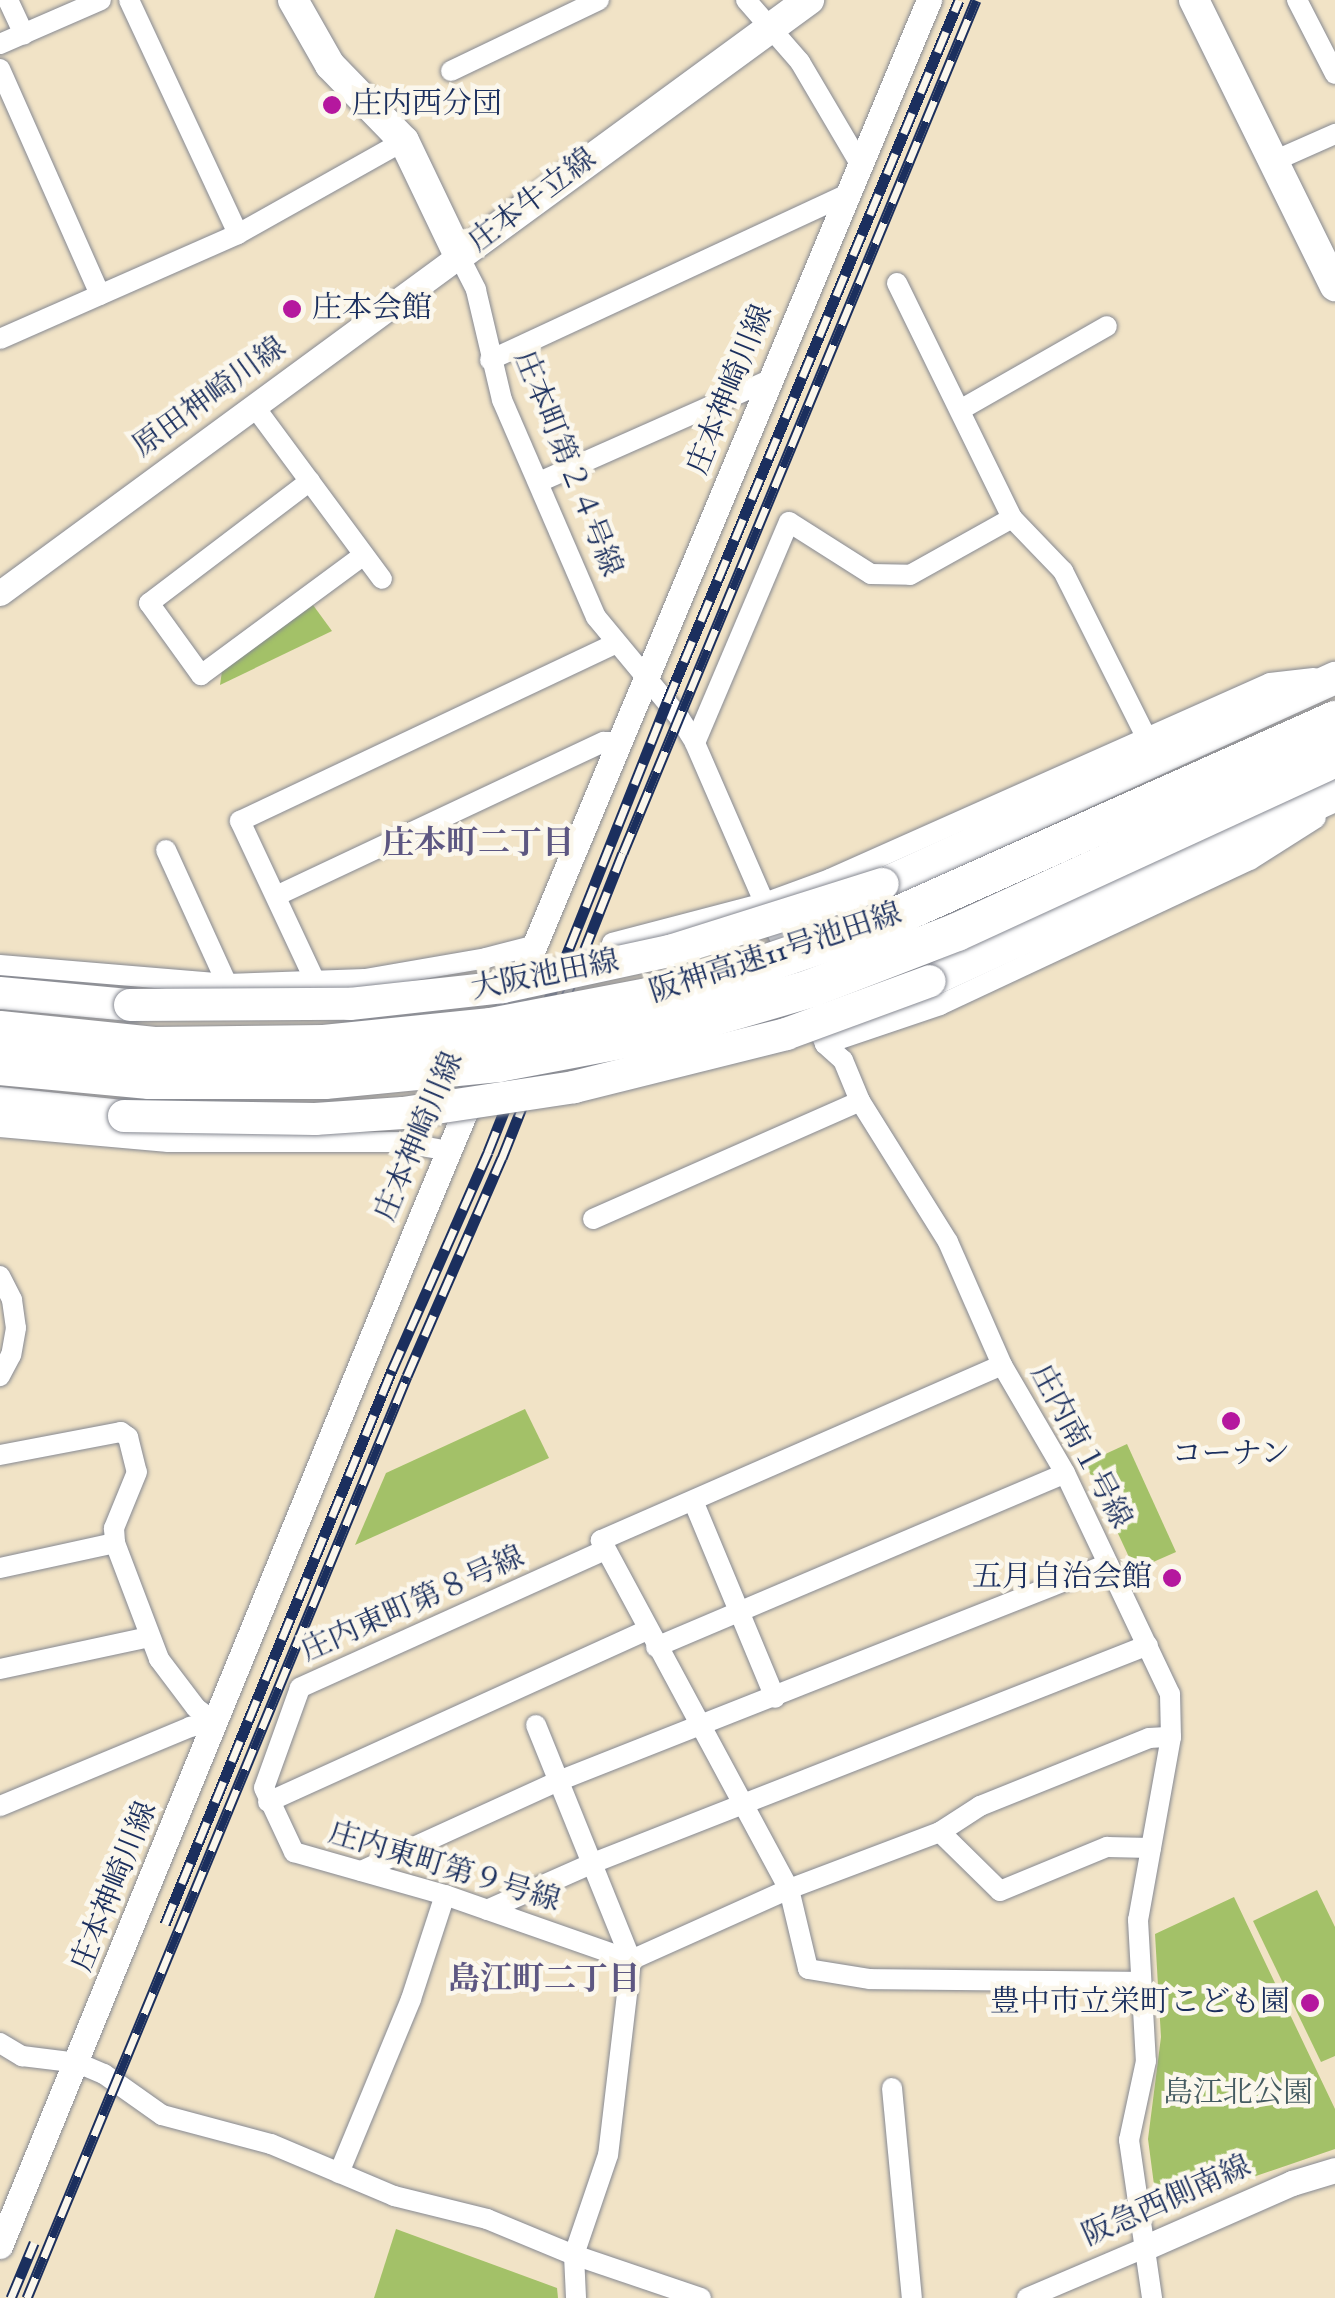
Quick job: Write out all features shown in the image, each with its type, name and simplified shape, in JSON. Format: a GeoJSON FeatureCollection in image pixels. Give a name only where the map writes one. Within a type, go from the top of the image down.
{"type":"FeatureCollection","features":[{"type":"Feature","properties":{"kind":"highway","name":"阪神高速11号池田線"},"geometry":{"type":"LineString","coordinates":[[0,1030],[154,1046],[324,1044],[490,1027],[648,998],[782,958],[904,914],[1335,720]]}},
{"type":"Feature","properties":{"kind":"highway","name":"阪神高速11号池田線"},"geometry":{"type":"LineString","coordinates":[[0,1066],[149,1080],[325,1080],[465,1068],[662,1032],[812,988],[942,938],[1335,758]]}},
{"type":"Feature","properties":{"kind":"main road","name":"庄本牛立線"},"geometry":{"type":"LineString","coordinates":[[293,0],[330,65],[404,142],[459,256],[809,0]]}},
{"type":"Feature","properties":{"kind":"main road"},"geometry":{"type":"LineString","coordinates":[[1194,0],[1335,286]]}},
{"type":"Feature","properties":{"kind":"main road","name":"大阪池田線"},"geometry":{"type":"LineString","coordinates":[[0,993],[130,1006],[350,1004],[503,987],[686,947],[883,884],[1335,677]]}},
{"type":"Feature","properties":{"kind":"main road"},"geometry":{"type":"LineString","coordinates":[[0,1103],[124,1116],[314,1119],[402,1113],[574,1087],[786,1034],[930,981],[1335,796]]}},
{"type":"Feature","properties":{"kind":"street"},"geometry":{"type":"LineString","coordinates":[[8,0],[24,34]]}},
{"type":"Feature","properties":{"kind":"street"},"geometry":{"type":"LineString","coordinates":[[0,44],[101,0]]}},
{"type":"Feature","properties":{"kind":"street"},"geometry":{"type":"LineString","coordinates":[[130,0],[238,234]]}},
{"type":"Feature","properties":{"kind":"street"},"geometry":{"type":"LineString","coordinates":[[450,71],[599,0]]}},
{"type":"Feature","properties":{"kind":"street"},"geometry":{"type":"LineString","coordinates":[[746,0],[800,62],[860,164]]}},
{"type":"Feature","properties":{"kind":"street","name":"庄本神崎川線"},"geometry":{"type":"LineString","coordinates":[[0,2246],[844,196],[929,0]]}},
{"type":"Feature","properties":{"kind":"street"},"geometry":{"type":"LineString","coordinates":[[1297,0],[1335,74]]}},
{"type":"Feature","properties":{"kind":"street"},"geometry":{"type":"LineString","coordinates":[[0,69],[100,295]]}},
{"type":"Feature","properties":{"kind":"street"},"geometry":{"type":"LineString","coordinates":[[1274,161],[1335,134]]}},
{"type":"Feature","properties":{"kind":"street"},"geometry":{"type":"LineString","coordinates":[[0,339],[238,234],[404,142]]}},
{"type":"Feature","properties":{"kind":"street"},"geometry":{"type":"LineString","coordinates":[[490,360],[844,196]]}},
{"type":"Feature","properties":{"kind":"street","name":"庄本町第２４号線"},"geometry":{"type":"LineString","coordinates":[[459,256],[476,290],[502,400],[596,617],[615,644],[648,678],[695,743]]}},
{"type":"Feature","properties":{"kind":"street","name":"原田神崎川線"},"geometry":{"type":"LineString","coordinates":[[0,593],[459,256]]}},
{"type":"Feature","properties":{"kind":"street"},"geometry":{"type":"LineString","coordinates":[[897,283],[1012,518],[1064,571],[1146,738]]}},
{"type":"Feature","properties":{"kind":"street"},"geometry":{"type":"LineString","coordinates":[[960,410],[1106,326]]}},
{"type":"Feature","properties":{"kind":"street"},"geometry":{"type":"LineString","coordinates":[[539,482],[771,379]]}},
{"type":"Feature","properties":{"kind":"street"},"geometry":{"type":"LineString","coordinates":[[254,406],[382,579]]}},
{"type":"Feature","properties":{"kind":"street"},"geometry":{"type":"LineString","coordinates":[[310,481],[149,603],[190,661],[201,675],[364,555]]}},
{"type":"Feature","properties":{"kind":"street"},"geometry":{"type":"LineString","coordinates":[[695,743],[789,522],[871,574],[910,575],[1012,518]]}},
{"type":"Feature","properties":{"kind":"street"},"geometry":{"type":"LineString","coordinates":[[316,981],[240,821],[615,644]]}},
{"type":"Feature","properties":{"kind":"street"},"geometry":{"type":"LineString","coordinates":[[612,943],[765,903],[1270,683],[1335,677]]}},
{"type":"Feature","properties":{"kind":"street"},"geometry":{"type":"LineString","coordinates":[[276,896],[604,742],[622,742]]}},
{"type":"Feature","properties":{"kind":"street","name":"庄内南１号線"},"geometry":{"type":"LineString","coordinates":[[695,743],[825,1044],[843,1060],[860,1101],[948,1242],[1002,1365],[1065,1473],[1170,1694],[1171,1737],[1138,1920],[1146,2061],[1129,2140],[1152,2298]]}},
{"type":"Feature","properties":{"kind":"street"},"geometry":{"type":"LineString","coordinates":[[825,1044],[940,1005],[1250,860],[1335,806]]}},
{"type":"Feature","properties":{"kind":"street"},"geometry":{"type":"LineString","coordinates":[[166,850],[227,984]]}},
{"type":"Feature","properties":{"kind":"street"},"geometry":{"type":"LineString","coordinates":[[0,966],[227,984],[365,979],[486,958],[536,944]]}},
{"type":"Feature","properties":{"kind":"street"},"geometry":{"type":"LineString","coordinates":[[593,1218],[860,1101]]}},
{"type":"Feature","properties":{"kind":"street"},"geometry":{"type":"LineString","coordinates":[[0,1127],[168,1142],[398,1142],[449,1151]]}},
{"type":"Feature","properties":{"kind":"street"},"geometry":{"type":"LineString","coordinates":[[0,1276],[12,1300],[16,1328],[11,1355],[0,1376]]}},
{"type":"Feature","properties":{"kind":"street"},"geometry":{"type":"LineString","coordinates":[[775,1698],[694,1502],[1002,1365]]}},
{"type":"Feature","properties":{"kind":"street"},"geometry":{"type":"LineString","coordinates":[[0,1455],[121,1432],[128,1437],[137,1472],[114,1528],[115,1543],[149,1637],[186,1697],[217,1723]]}},
{"type":"Feature","properties":{"kind":"street"},"geometry":{"type":"LineString","coordinates":[[268,1802],[652,1638],[740,1614],[1065,1473]]}},
{"type":"Feature","properties":{"kind":"street","name":"庄内東町第８号線"},"geometry":{"type":"LineString","coordinates":[[268,1802],[264,1788],[300,1688],[605,1550],[600,1540],[694,1502]]}},
{"type":"Feature","properties":{"kind":"street"},"geometry":{"type":"LineString","coordinates":[[0,1568],[115,1543]]}},
{"type":"Feature","properties":{"kind":"street"},"geometry":{"type":"LineString","coordinates":[[605,1550],[788,1888],[808,1969],[870,1979],[1139,1982]]}},
{"type":"Feature","properties":{"kind":"street"},"geometry":{"type":"LineString","coordinates":[[361,1872],[561,1780],[1108,1564]]}},
{"type":"Feature","properties":{"kind":"street"},"geometry":{"type":"LineString","coordinates":[[0,1668],[149,1637]]}},
{"type":"Feature","properties":{"kind":"street"},"geometry":{"type":"LineString","coordinates":[[487,1910],[593,1863],[1148,1645]]}},
{"type":"Feature","properties":{"kind":"street"},"geometry":{"type":"LineString","coordinates":[[0,1806],[190,1727],[217,1723]]}},
{"type":"Feature","properties":{"kind":"street"},"geometry":{"type":"LineString","coordinates":[[536,1725],[631,1960],[608,2154],[574,2255],[576,2298]]}},
{"type":"Feature","properties":{"kind":"street"},"geometry":{"type":"LineString","coordinates":[[631,1960],[788,1888],[940,1832],[980,1806],[1149,1738],[1171,1737]]}},
{"type":"Feature","properties":{"kind":"street","name":"庄内東町第９号線"},"geometry":{"type":"LineString","coordinates":[[268,1802],[294,1852],[445,1895],[631,1960]]}},
{"type":"Feature","properties":{"kind":"street"},"geometry":{"type":"LineString","coordinates":[[940,1832],[1000,1891],[1106,1847],[1151,1848]]}},
{"type":"Feature","properties":{"kind":"street"},"geometry":{"type":"LineString","coordinates":[[340,2173],[410,1999],[445,1895]]}},
{"type":"Feature","properties":{"kind":"street"},"geometry":{"type":"LineString","coordinates":[[3,2049],[78,2063],[129,2089],[162,2115],[271,2144],[394,2196],[487,2219],[574,2255],[701,2298]]}},
{"type":"Feature","properties":{"kind":"street"},"geometry":{"type":"LineString","coordinates":[[892,2088],[912,2298]]}},
{"type":"Feature","properties":{"kind":"street","name":"阪急西側南線"},"geometry":{"type":"LineString","coordinates":[[1027,2298],[1292,2183],[1335,2170]]}},
{"type":"Feature","properties":{"kind":"green space"},"geometry":{"type":"Polygon","coordinates":[[[313,605],[332,631],[220,685],[222,671],[313,605]]]}},
{"type":"Feature","properties":{"kind":"green space"},"geometry":{"type":"Polygon","coordinates":[[[525,1409],[549,1458],[355,1545],[386,1473],[525,1409]]]}},
{"type":"Feature","properties":{"kind":"green space"},"geometry":{"type":"Polygon","coordinates":[[[1127,1444],[1176,1552],[1135,1570],[1088,1469],[1088,1462],[1127,1444]]]}},
{"type":"Feature","properties":{"kind":"green space","name":"豊中市立栄町こども園"},"geometry":{"type":"Polygon","coordinates":[[[1317,1890],[1335,1927],[1335,2056],[1321,2062],[1253,1921],[1317,1890]]]}},
{"type":"Feature","properties":{"kind":"green space","name":"島江北公園"},"geometry":{"type":"Polygon","coordinates":[[[1234,1897],[1335,2109],[1335,2149],[1165,2207],[1156,2200],[1148,2139],[1161,2037],[1155,1934],[1234,1897]]]}},
{"type":"Feature","properties":{"kind":"green space"},"geometry":{"type":"Polygon","coordinates":[[[396,2229],[557,2288],[558,2298],[374,2298],[396,2229]]]}},
{"type":"Feature","properties":{"kind":"railway"},"geometry":{"type":"LineString","coordinates":[[165,1924],[392,1370],[488,1152],[667,702],[959,0]]}},
{"type":"Feature","properties":{"kind":"railway"},"geometry":{"type":"LineString","coordinates":[[27,2298],[407,1376],[502,1158],[623,853],[976,0]]}},
{"type":"Feature","properties":{"kind":"railway"},"geometry":{"type":"LineString","coordinates":[[11,2298],[34,2243]]}},
{"type":"Feature","properties":{"kind":"place","name":"庄内西分団"},"geometry":{"type":"Point","coordinates":[332,105]}},
{"type":"Feature","properties":{"kind":"place","name":"庄本会館"},"geometry":{"type":"Point","coordinates":[292,309]}},
{"type":"Feature","properties":{"kind":"place","name":"コーナン"},"geometry":{"type":"Point","coordinates":[1231,1421]}},
{"type":"Feature","properties":{"kind":"place","name":"五月自治会館"},"geometry":{"type":"Point","coordinates":[1172,1578]}},
{"type":"Feature","properties":{"kind":"place","name":"豊中市立栄町こども園"},"geometry":{"type":"Point","coordinates":[1310,2003]}},
{"type":"Feature","properties":{"kind":"district","name":"庄本町二丁目"},"geometry":{"type":"Point","coordinates":[478,845]}},
{"type":"Feature","properties":{"kind":"district","name":"島江町二丁目"},"geometry":{"type":"Point","coordinates":[544,1981]}}]}
